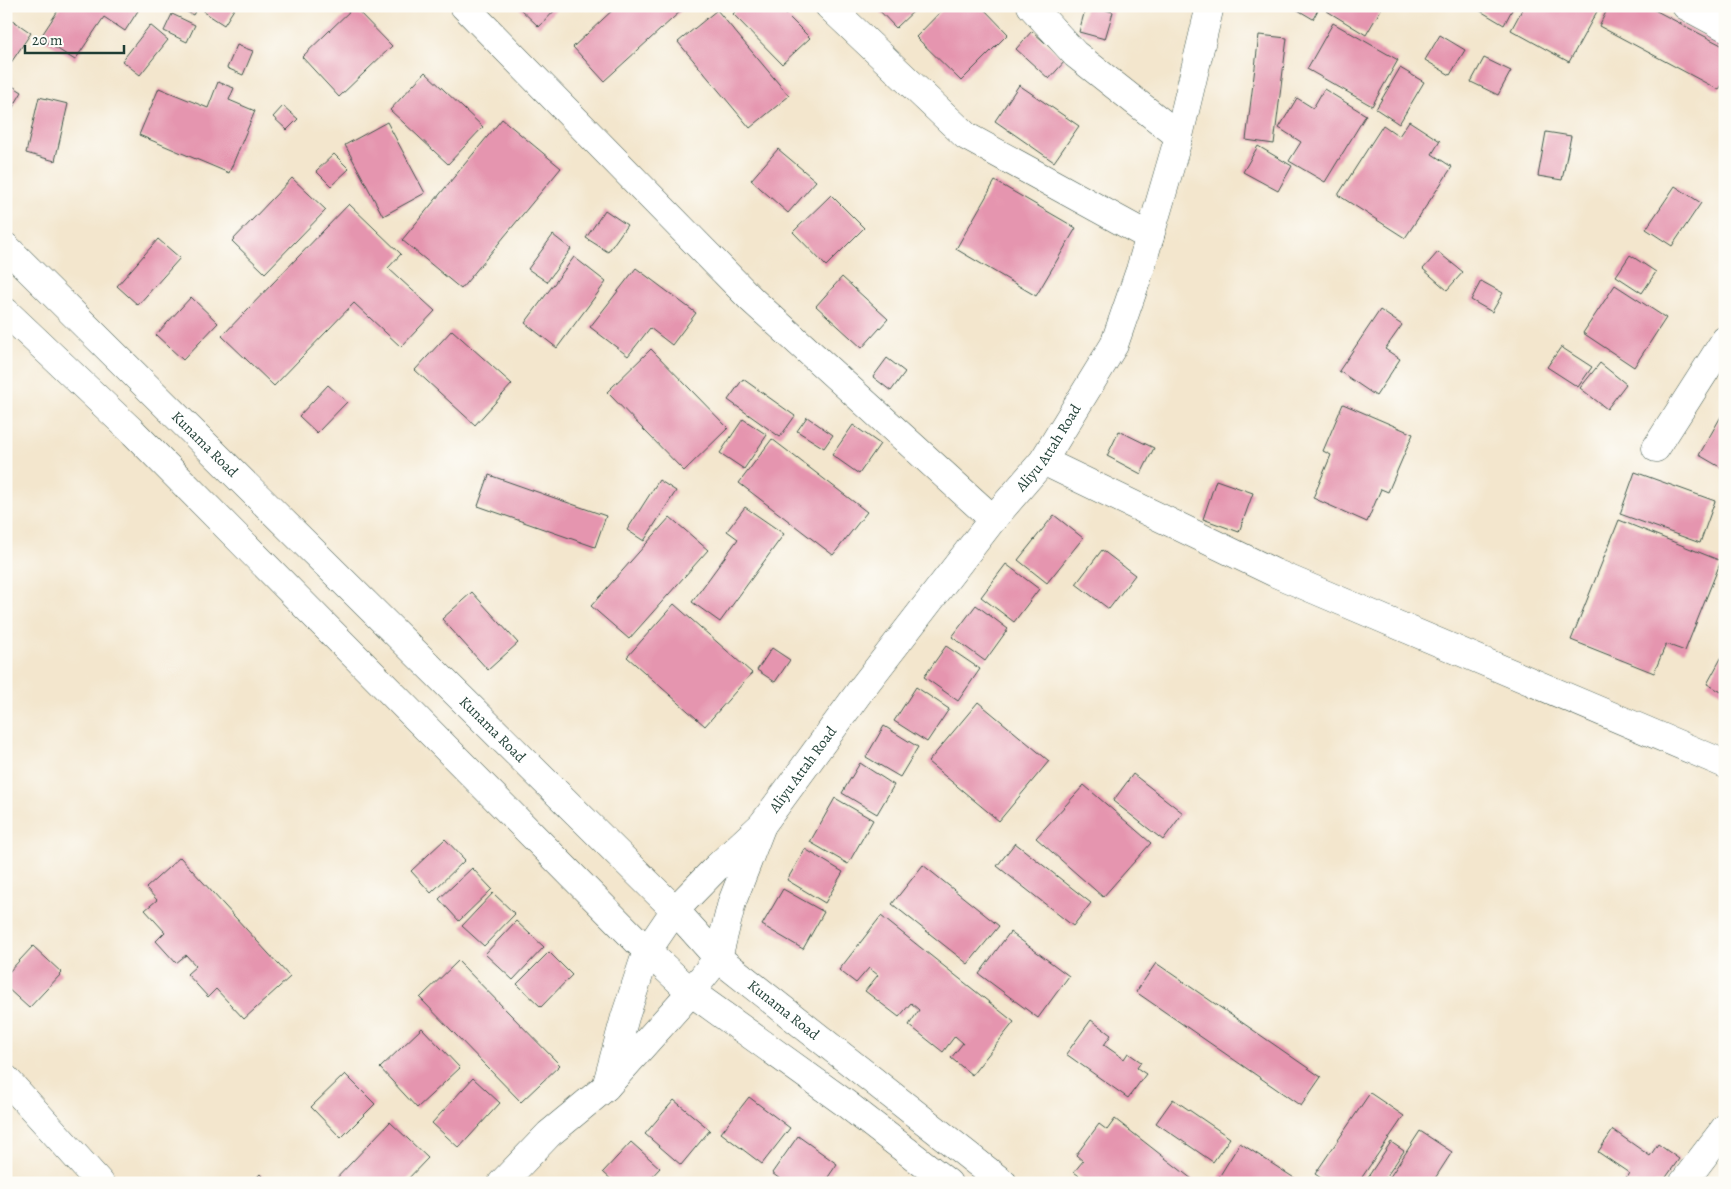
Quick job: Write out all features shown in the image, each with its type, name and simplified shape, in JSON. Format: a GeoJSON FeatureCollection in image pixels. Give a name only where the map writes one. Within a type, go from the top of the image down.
{"type":"FeatureCollection","features":[{"type":"Feature","properties":{"kind":"street"},"geometry":{"type":"LineString","coordinates":[[464,6],[752,300],[993,518]]}},
{"type":"Feature","properties":{"kind":"street"},"geometry":{"type":"LineString","coordinates":[[829,6],[966,136],[1150,237]]}},
{"type":"Feature","properties":{"kind":"street"},"geometry":{"type":"LineString","coordinates":[[1031,6],[1076,54],[1179,136]]}},
{"type":"Feature","properties":{"kind":"street","name":"Aliyu Attah Road"},"geometry":{"type":"LineString","coordinates":[[606,1087],[625,1017],[647,951],[675,910],[762,825],[863,687],[993,518],[1043,460],[1114,345],[1150,237],[1179,136],[1210,6]]}},
{"type":"Feature","properties":{"kind":"street"},"geometry":{"type":"LineString","coordinates":[[1686,6],[1725,27]]}},
{"type":"Feature","properties":{"kind":"street","name":"Kunama Road"},"geometry":{"type":"LineString","coordinates":[[6,247],[675,910],[718,958],[1003,1183]]}},
{"type":"Feature","properties":{"kind":"street"},"geometry":{"type":"LineString","coordinates":[[6,312],[134,433],[647,951],[691,992],[845,1103],[948,1183]]}},
{"type":"Feature","properties":{"kind":"street"},"geometry":{"type":"LineString","coordinates":[[1656,448],[1725,340]]}},
{"type":"Feature","properties":{"kind":"street"},"geometry":{"type":"LineString","coordinates":[[1043,460],[1275,573],[1725,764]]}},
{"type":"Feature","properties":{"kind":"street","name":"Aliyu Attah Road"},"geometry":{"type":"LineString","coordinates":[[502,1183],[549,1134],[606,1087],[691,992],[718,958],[732,902],[762,825]]}},
{"type":"Feature","properties":{"kind":"street"},"geometry":{"type":"LineString","coordinates":[[6,1079],[100,1183]]}},
{"type":"Feature","properties":{"kind":"street"},"geometry":{"type":"LineString","coordinates":[[1683,1183],[1725,1128]]}},
{"type":"Feature","properties":{"kind":"building"},"geometry":{"type":"Polygon","coordinates":[[[61,6],[141,6],[125,31],[104,17],[75,60],[40,38],[61,6]]]}},
{"type":"Feature","properties":{"kind":"building"},"geometry":{"type":"Polygon","coordinates":[[[176,6],[198,6],[193,15],[176,6]]]}},
{"type":"Feature","properties":{"kind":"building"},"geometry":{"type":"Polygon","coordinates":[[[207,6],[236,6],[224,25],[204,12],[207,6]]]}},
{"type":"Feature","properties":{"kind":"building"},"geometry":{"type":"Polygon","coordinates":[[[517,6],[559,6],[539,27],[517,6]]]}},
{"type":"Feature","properties":{"kind":"building"},"geometry":{"type":"Polygon","coordinates":[[[617,6],[681,6],[683,9],[604,81],[573,47],[617,6]]]}},
{"type":"Feature","properties":{"kind":"building"},"geometry":{"type":"Polygon","coordinates":[[[740,6],[778,6],[810,38],[782,64],[733,14],[740,6]]]}},
{"type":"Feature","properties":{"kind":"building"},"geometry":{"type":"Polygon","coordinates":[[[875,6],[919,6],[896,28],[875,6]]]}},
{"type":"Feature","properties":{"kind":"building"},"geometry":{"type":"Polygon","coordinates":[[[946,6],[981,6],[1008,34],[961,81],[916,37],[946,6]]]}},
{"type":"Feature","properties":{"kind":"building"},"geometry":{"type":"Polygon","coordinates":[[[1086,6],[1113,12],[1105,39],[1079,32],[1086,6]]]}},
{"type":"Feature","properties":{"kind":"building"},"geometry":{"type":"Polygon","coordinates":[[[1291,6],[1320,6],[1313,19],[1291,6]]]}},
{"type":"Feature","properties":{"kind":"building"},"geometry":{"type":"Polygon","coordinates":[[[1330,6],[1383,6],[1366,35],[1327,11],[1330,6]]]}},
{"type":"Feature","properties":{"kind":"building"},"geometry":{"type":"Polygon","coordinates":[[[1472,6],[1514,6],[1504,25],[1472,6]]]}},
{"type":"Feature","properties":{"kind":"building"},"geometry":{"type":"Polygon","coordinates":[[[1524,6],[1600,6],[1569,62],[1511,30],[1524,6]]]}},
{"type":"Feature","properties":{"kind":"building"},"geometry":{"type":"Polygon","coordinates":[[[1609,6],[1647,6],[1725,47],[1725,79],[1719,90],[1599,26],[1609,6]]]}},
{"type":"Feature","properties":{"kind":"building"},"geometry":{"type":"Polygon","coordinates":[[[354,7],[392,46],[339,97],[302,57],[354,7]]]}},
{"type":"Feature","properties":{"kind":"building"},"geometry":{"type":"Polygon","coordinates":[[[717,10],[789,96],[750,128],[678,42],[717,10]]]}},
{"type":"Feature","properties":{"kind":"building"},"geometry":{"type":"Polygon","coordinates":[[[172,14],[195,25],[187,42],[164,31],[172,14]]]}},
{"type":"Feature","properties":{"kind":"building"},"geometry":{"type":"Polygon","coordinates":[[[8,17],[31,33],[6,70],[6,21],[8,17]]]}},
{"type":"Feature","properties":{"kind":"building"},"geometry":{"type":"Polygon","coordinates":[[[1333,23],[1398,60],[1372,106],[1307,69],[1333,23]]]}},
{"type":"Feature","properties":{"kind":"building"},"geometry":{"type":"Polygon","coordinates":[[[150,25],[168,40],[140,75],[122,61],[150,25]]]}},
{"type":"Feature","properties":{"kind":"building"},"geometry":{"type":"Polygon","coordinates":[[[1032,31],[1065,61],[1049,79],[1016,49],[1032,31]]]}},
{"type":"Feature","properties":{"kind":"building"},"geometry":{"type":"Polygon","coordinates":[[[1259,35],[1287,38],[1274,144],[1246,140],[1259,35]]]}},
{"type":"Feature","properties":{"kind":"building"},"geometry":{"type":"Polygon","coordinates":[[[1440,35],[1465,50],[1450,75],[1425,60],[1440,35]]]}},
{"type":"Feature","properties":{"kind":"building"},"geometry":{"type":"Polygon","coordinates":[[[237,45],[253,51],[243,75],[227,68],[237,45]]]}},
{"type":"Feature","properties":{"kind":"building"},"geometry":{"type":"Polygon","coordinates":[[[1484,58],[1511,71],[1498,95],[1471,82],[1484,58]]]}},
{"type":"Feature","properties":{"kind":"building"},"geometry":{"type":"Polygon","coordinates":[[[1400,68],[1424,82],[1399,124],[1376,109],[1400,68]]]}},
{"type":"Feature","properties":{"kind":"building"},"geometry":{"type":"Polygon","coordinates":[[[425,72],[483,127],[448,164],[390,110],[425,72]]]}},
{"type":"Feature","properties":{"kind":"building"},"geometry":{"type":"Polygon","coordinates":[[[6,82],[22,92],[6,119],[6,82]]]}},
{"type":"Feature","properties":{"kind":"building"},"geometry":{"type":"Polygon","coordinates":[[[218,82],[234,88],[229,100],[255,111],[229,173],[139,135],[159,88],[208,108],[218,82]]]}},
{"type":"Feature","properties":{"kind":"building"},"geometry":{"type":"Polygon","coordinates":[[[1019,85],[1079,126],[1054,162],[995,121],[1019,85]]]}},
{"type":"Feature","properties":{"kind":"building"},"geometry":{"type":"Polygon","coordinates":[[[1324,89],[1366,115],[1325,182],[1289,161],[1301,142],[1279,128],[1297,98],[1313,108],[1324,89]]]}},
{"type":"Feature","properties":{"kind":"building"},"geometry":{"type":"Polygon","coordinates":[[[39,97],[68,104],[55,161],[26,153],[39,97]]]}},
{"type":"Feature","properties":{"kind":"building"},"geometry":{"type":"Polygon","coordinates":[[[283,106],[298,119],[287,130],[273,117],[283,106]]]}},
{"type":"Feature","properties":{"kind":"building"},"geometry":{"type":"Polygon","coordinates":[[[502,119],[561,168],[461,289],[402,240],[502,119]]]}},
{"type":"Feature","properties":{"kind":"building"},"geometry":{"type":"Polygon","coordinates":[[[1409,121],[1440,141],[1432,154],[1452,167],[1405,238],[1338,195],[1383,125],[1399,136],[1409,121]]]}},
{"type":"Feature","properties":{"kind":"building"},"geometry":{"type":"Polygon","coordinates":[[[387,122],[425,193],[383,216],[345,145],[387,122]]]}},
{"type":"Feature","properties":{"kind":"building"},"geometry":{"type":"Polygon","coordinates":[[[1546,132],[1571,136],[1562,180],[1538,176],[1546,132]]]}},
{"type":"Feature","properties":{"kind":"building"},"geometry":{"type":"Polygon","coordinates":[[[1258,146],[1292,166],[1278,191],[1243,172],[1258,146]]]}},
{"type":"Feature","properties":{"kind":"building"},"geometry":{"type":"Polygon","coordinates":[[[778,149],[816,181],[788,213],[751,180],[778,149]]]}},
{"type":"Feature","properties":{"kind":"building"},"geometry":{"type":"Polygon","coordinates":[[[334,154],[349,169],[331,186],[316,171],[334,154]]]}},
{"type":"Feature","properties":{"kind":"building"},"geometry":{"type":"Polygon","coordinates":[[[292,178],[326,210],[265,273],[232,241],[292,178]]]}},
{"type":"Feature","properties":{"kind":"building"},"geometry":{"type":"Polygon","coordinates":[[[995,181],[1076,228],[1036,296],[956,249],[995,181]]]}},
{"type":"Feature","properties":{"kind":"building"},"geometry":{"type":"Polygon","coordinates":[[[1675,186],[1701,203],[1672,246],[1646,229],[1675,186]]]}},
{"type":"Feature","properties":{"kind":"building"},"geometry":{"type":"Polygon","coordinates":[[[831,195],[864,228],[826,266],[793,232],[831,195]]]}},
{"type":"Feature","properties":{"kind":"building"},"geometry":{"type":"Polygon","coordinates":[[[349,204],[401,254],[388,268],[435,311],[401,347],[354,303],[274,386],[222,336],[349,204]]]}},
{"type":"Feature","properties":{"kind":"building"},"geometry":{"type":"Polygon","coordinates":[[[605,210],[627,225],[608,252],[586,238],[605,210]]]}},
{"type":"Feature","properties":{"kind":"building"},"geometry":{"type":"Polygon","coordinates":[[[553,235],[571,249],[547,282],[528,269],[553,235]]]}},
{"type":"Feature","properties":{"kind":"building"},"geometry":{"type":"Polygon","coordinates":[[[158,239],[180,258],[138,305],[117,286],[158,239]]]}},
{"type":"Feature","properties":{"kind":"building"},"geometry":{"type":"Polygon","coordinates":[[[1438,252],[1463,272],[1447,290],[1423,269],[1438,252]]]}},
{"type":"Feature","properties":{"kind":"building"},"geometry":{"type":"Polygon","coordinates":[[[1630,255],[1656,272],[1642,293],[1616,276],[1630,255]]]}},
{"type":"Feature","properties":{"kind":"building"},"geometry":{"type":"Polygon","coordinates":[[[574,257],[606,282],[557,348],[525,323],[574,257]]]}},
{"type":"Feature","properties":{"kind":"building"},"geometry":{"type":"Polygon","coordinates":[[[636,268],[696,313],[672,345],[650,328],[628,356],[590,327],[636,268]]]}},
{"type":"Feature","properties":{"kind":"building"},"geometry":{"type":"Polygon","coordinates":[[[842,277],[888,319],[862,348],[816,306],[842,277]]]}},
{"type":"Feature","properties":{"kind":"building"},"geometry":{"type":"Polygon","coordinates":[[[1481,281],[1503,293],[1492,312],[1471,300],[1481,281]]]}},
{"type":"Feature","properties":{"kind":"building"},"geometry":{"type":"Polygon","coordinates":[[[1615,285],[1666,318],[1634,367],[1583,333],[1615,285]]]}},
{"type":"Feature","properties":{"kind":"building"},"geometry":{"type":"Polygon","coordinates":[[[191,297],[218,323],[183,360],[156,335],[191,297]]]}},
{"type":"Feature","properties":{"kind":"building"},"geometry":{"type":"Polygon","coordinates":[[[1380,310],[1402,325],[1385,349],[1400,359],[1376,396],[1339,371],[1380,310]]]}},
{"type":"Feature","properties":{"kind":"building"},"geometry":{"type":"Polygon","coordinates":[[[452,330],[512,384],[475,425],[415,370],[452,330]]]}},
{"type":"Feature","properties":{"kind":"building"},"geometry":{"type":"Polygon","coordinates":[[[1561,347],[1592,367],[1578,387],[1547,367],[1561,347]]]}},
{"type":"Feature","properties":{"kind":"building"},"geometry":{"type":"Polygon","coordinates":[[[651,349],[728,428],[684,471],[607,392],[651,349]]]}},
{"type":"Feature","properties":{"kind":"building"},"geometry":{"type":"Polygon","coordinates":[[[887,358],[905,372],[891,391],[873,377],[887,358]]]}},
{"type":"Feature","properties":{"kind":"building"},"geometry":{"type":"Polygon","coordinates":[[[1600,363],[1626,384],[1607,409],[1580,388],[1600,363]]]}},
{"type":"Feature","properties":{"kind":"building"},"geometry":{"type":"Polygon","coordinates":[[[743,379],[795,416],[780,437],[728,400],[743,379]]]}},
{"type":"Feature","properties":{"kind":"building"},"geometry":{"type":"Polygon","coordinates":[[[328,385],[347,402],[317,433],[299,416],[328,385]]]}},
{"type":"Feature","properties":{"kind":"building"},"geometry":{"type":"Polygon","coordinates":[[[1343,404],[1413,434],[1388,492],[1381,489],[1367,522],[1313,498],[1331,455],[1323,451],[1343,404]]]}},
{"type":"Feature","properties":{"kind":"building"},"geometry":{"type":"Polygon","coordinates":[[[1723,413],[1725,414],[1725,470],[1699,455],[1723,413]]]}},
{"type":"Feature","properties":{"kind":"building"},"geometry":{"type":"Polygon","coordinates":[[[807,417],[833,435],[824,448],[797,431],[807,417]]]}},
{"type":"Feature","properties":{"kind":"building"},"geometry":{"type":"Polygon","coordinates":[[[743,419],[767,435],[744,469],[720,453],[743,419]]]}},
{"type":"Feature","properties":{"kind":"building"},"geometry":{"type":"Polygon","coordinates":[[[853,425],[880,444],[859,474],[832,455],[853,425]]]}},
{"type":"Feature","properties":{"kind":"building"},"geometry":{"type":"Polygon","coordinates":[[[1119,431],[1154,448],[1141,474],[1107,456],[1119,431]]]}},
{"type":"Feature","properties":{"kind":"building"},"geometry":{"type":"Polygon","coordinates":[[[772,439],[867,512],[833,555],[739,483],[772,439]]]}},
{"type":"Feature","properties":{"kind":"building"},"geometry":{"type":"Polygon","coordinates":[[[1635,472],[1715,501],[1700,543],[1620,514],[1635,472]]]}},
{"type":"Feature","properties":{"kind":"building"},"geometry":{"type":"Polygon","coordinates":[[[489,475],[606,516],[595,547],[478,506],[489,475]]]}},
{"type":"Feature","properties":{"kind":"building"},"geometry":{"type":"Polygon","coordinates":[[[659,480],[676,491],[644,541],[627,530],[659,480]]]}},
{"type":"Feature","properties":{"kind":"building"},"geometry":{"type":"Polygon","coordinates":[[[1216,480],[1253,493],[1239,532],[1203,519],[1216,480]]]}},
{"type":"Feature","properties":{"kind":"building"},"geometry":{"type":"Polygon","coordinates":[[[745,507],[784,534],[720,622],[692,602],[738,539],[727,531],[745,507]]]}},
{"type":"Feature","properties":{"kind":"building"},"geometry":{"type":"Polygon","coordinates":[[[1054,515],[1083,538],[1047,583],[1018,560],[1054,515]]]}},
{"type":"Feature","properties":{"kind":"building"},"geometry":{"type":"Polygon","coordinates":[[[670,517],[708,550],[629,639],[591,606],[670,517]]]}},
{"type":"Feature","properties":{"kind":"building"},"geometry":{"type":"Polygon","coordinates":[[[1619,520],[1721,561],[1685,651],[1666,644],[1654,673],[1571,640],[1619,520]]]}},
{"type":"Feature","properties":{"kind":"building"},"geometry":{"type":"Polygon","coordinates":[[[1102,550],[1135,575],[1109,609],[1076,584],[1102,550]]]}},
{"type":"Feature","properties":{"kind":"building"},"geometry":{"type":"Polygon","coordinates":[[[1006,564],[1039,589],[1014,622],[981,597],[1006,564]]]}},
{"type":"Feature","properties":{"kind":"building"},"geometry":{"type":"Polygon","coordinates":[[[472,592],[518,643],[488,670],[442,619],[472,592]]]}},
{"type":"Feature","properties":{"kind":"building"},"geometry":{"type":"Polygon","coordinates":[[[674,604],[752,673],[705,726],[627,657],[674,604]]]}},
{"type":"Feature","properties":{"kind":"building"},"geometry":{"type":"Polygon","coordinates":[[[976,605],[1008,629],[985,661],[952,637],[976,605]]]}},
{"type":"Feature","properties":{"kind":"building"},"geometry":{"type":"Polygon","coordinates":[[[946,646],[980,669],[958,701],[924,677],[946,646]]]}},
{"type":"Feature","properties":{"kind":"building"},"geometry":{"type":"Polygon","coordinates":[[[772,648],[790,660],[775,682],[757,670],[772,648]]]}},
{"type":"Feature","properties":{"kind":"building"},"geometry":{"type":"Polygon","coordinates":[[[1725,651],[1725,694],[1707,684],[1725,651]]]}},
{"type":"Feature","properties":{"kind":"building"},"geometry":{"type":"Polygon","coordinates":[[[916,687],[949,709],[927,742],[894,721],[916,687]]]}},
{"type":"Feature","properties":{"kind":"building"},"geometry":{"type":"Polygon","coordinates":[[[978,702],[1049,761],[999,821],[928,762],[978,702]]]}},
{"type":"Feature","properties":{"kind":"building"},"geometry":{"type":"Polygon","coordinates":[[[884,726],[918,747],[900,777],[866,757],[884,726]]]}},
{"type":"Feature","properties":{"kind":"building"},"geometry":{"type":"Polygon","coordinates":[[[860,763],[894,785],[877,814],[842,793],[860,763]]]}},
{"type":"Feature","properties":{"kind":"building"},"geometry":{"type":"Polygon","coordinates":[[[1133,774],[1183,813],[1163,840],[1113,801],[1133,774]]]}},
{"type":"Feature","properties":{"kind":"building"},"geometry":{"type":"Polygon","coordinates":[[[1084,785],[1151,843],[1103,897],[1036,838],[1084,785]]]}},
{"type":"Feature","properties":{"kind":"building"},"geometry":{"type":"Polygon","coordinates":[[[835,798],[873,820],[848,864],[810,842],[835,798]]]}},
{"type":"Feature","properties":{"kind":"building"},"geometry":{"type":"Polygon","coordinates":[[[445,839],[465,860],[431,893],[411,871],[445,839]]]}},
{"type":"Feature","properties":{"kind":"building"},"geometry":{"type":"Polygon","coordinates":[[[1015,843],[1091,903],[1073,926],[997,866],[1015,843]]]}},
{"type":"Feature","properties":{"kind":"building"},"geometry":{"type":"Polygon","coordinates":[[[805,849],[843,872],[825,903],[787,880],[805,849]]]}},
{"type":"Feature","properties":{"kind":"building"},"geometry":{"type":"Polygon","coordinates":[[[180,857],[290,977],[244,1019],[216,989],[208,997],[187,974],[196,966],[186,955],[176,963],[156,941],[165,932],[145,910],[157,900],[146,888],[180,857]]]}},
{"type":"Feature","properties":{"kind":"building"},"geometry":{"type":"Polygon","coordinates":[[[923,865],[999,926],[968,964],[892,904],[923,865]]]}},
{"type":"Feature","properties":{"kind":"building"},"geometry":{"type":"Polygon","coordinates":[[[472,868],[492,889],[459,921],[439,899],[472,868]]]}},
{"type":"Feature","properties":{"kind":"building"},"geometry":{"type":"Polygon","coordinates":[[[783,889],[824,912],[803,949],[762,925],[783,889]]]}},
{"type":"Feature","properties":{"kind":"building"},"geometry":{"type":"Polygon","coordinates":[[[493,893],[515,914],[484,946],[462,926],[493,893]]]}},
{"type":"Feature","properties":{"kind":"building"},"geometry":{"type":"Polygon","coordinates":[[[881,916],[1014,1022],[972,1075],[951,1058],[963,1043],[955,1036],[943,1052],[909,1025],[919,1010],[911,1003],[899,1017],[865,991],[878,975],[869,968],[856,983],[839,970],[881,916]]]}},
{"type":"Feature","properties":{"kind":"building"},"geometry":{"type":"Polygon","coordinates":[[[516,921],[544,947],[513,980],[485,954],[516,921]]]}},
{"type":"Feature","properties":{"kind":"building"},"geometry":{"type":"Polygon","coordinates":[[[1010,932],[1069,976],[1038,1018],[979,974],[1010,932]]]}},
{"type":"Feature","properties":{"kind":"building"},"geometry":{"type":"Polygon","coordinates":[[[33,946],[62,973],[29,1008],[6,987],[6,975],[33,946]]]}},
{"type":"Feature","properties":{"kind":"building"},"geometry":{"type":"Polygon","coordinates":[[[549,952],[572,975],[541,1007],[517,984],[549,952]]]}},
{"type":"Feature","properties":{"kind":"building"},"geometry":{"type":"Polygon","coordinates":[[[458,961],[560,1065],[521,1102],[420,998],[458,961]]]}},
{"type":"Feature","properties":{"kind":"building"},"geometry":{"type":"Polygon","coordinates":[[[1156,963],[1321,1077],[1301,1106],[1136,992],[1156,963]]]}},
{"type":"Feature","properties":{"kind":"building"},"geometry":{"type":"Polygon","coordinates":[[[1091,1020],[1111,1035],[1104,1045],[1124,1059],[1128,1053],[1141,1062],[1137,1068],[1146,1074],[1128,1098],[1066,1054],[1091,1020]]]}},
{"type":"Feature","properties":{"kind":"building"},"geometry":{"type":"Polygon","coordinates":[[[422,1028],[460,1068],[417,1108],[380,1068],[422,1028]]]}},
{"type":"Feature","properties":{"kind":"building"},"geometry":{"type":"Polygon","coordinates":[[[345,1074],[375,1104],[341,1138],[311,1107],[345,1074]]]}},
{"type":"Feature","properties":{"kind":"building"},"geometry":{"type":"Polygon","coordinates":[[[473,1078],[500,1103],[459,1148],[432,1123],[473,1078]]]}},
{"type":"Feature","properties":{"kind":"building"},"geometry":{"type":"Polygon","coordinates":[[[1370,1093],[1404,1116],[1358,1183],[1328,1183],[1315,1174],[1370,1093]]]}},
{"type":"Feature","properties":{"kind":"building"},"geometry":{"type":"Polygon","coordinates":[[[749,1097],[790,1128],[762,1164],[721,1133],[749,1097]]]}},
{"type":"Feature","properties":{"kind":"building"},"geometry":{"type":"Polygon","coordinates":[[[1173,1099],[1230,1138],[1213,1162],[1156,1123],[1173,1099]]]}},
{"type":"Feature","properties":{"kind":"building"},"geometry":{"type":"Polygon","coordinates":[[[674,1100],[710,1130],[681,1165],[645,1134],[674,1100]]]}},
{"type":"Feature","properties":{"kind":"building"},"geometry":{"type":"Polygon","coordinates":[[[1115,1119],[1197,1183],[1088,1183],[1074,1172],[1083,1161],[1076,1155],[1099,1124],[1107,1130],[1115,1119]]]}},
{"type":"Feature","properties":{"kind":"building"},"geometry":{"type":"Polygon","coordinates":[[[390,1122],[428,1158],[404,1183],[332,1183],[390,1122]]]}},
{"type":"Feature","properties":{"kind":"building"},"geometry":{"type":"Polygon","coordinates":[[[1613,1130],[1650,1156],[1658,1144],[1679,1159],[1662,1183],[1627,1183],[1624,1181],[1629,1173],[1598,1152],[1613,1130]]]}},
{"type":"Feature","properties":{"kind":"building"},"geometry":{"type":"Polygon","coordinates":[[[1420,1131],[1452,1152],[1432,1183],[1386,1183],[1420,1131]]]}},
{"type":"Feature","properties":{"kind":"building"},"geometry":{"type":"Polygon","coordinates":[[[798,1136],[837,1164],[824,1183],[785,1183],[772,1173],[798,1136]]]}},
{"type":"Feature","properties":{"kind":"building"},"geometry":{"type":"Polygon","coordinates":[[[631,1142],[660,1168],[646,1183],[615,1183],[603,1172],[631,1142]]]}},
{"type":"Feature","properties":{"kind":"building"},"geometry":{"type":"Polygon","coordinates":[[[1391,1142],[1404,1151],[1382,1183],[1364,1183],[1391,1142]]]}},
{"type":"Feature","properties":{"kind":"building"},"geometry":{"type":"Polygon","coordinates":[[[1240,1143],[1302,1183],[1228,1183],[1219,1177],[1240,1143]]]}},
{"type":"Feature","properties":{"kind":"building"},"geometry":{"type":"Polygon","coordinates":[[[260,1174],[268,1183],[251,1183],[260,1174]]]}}]}
